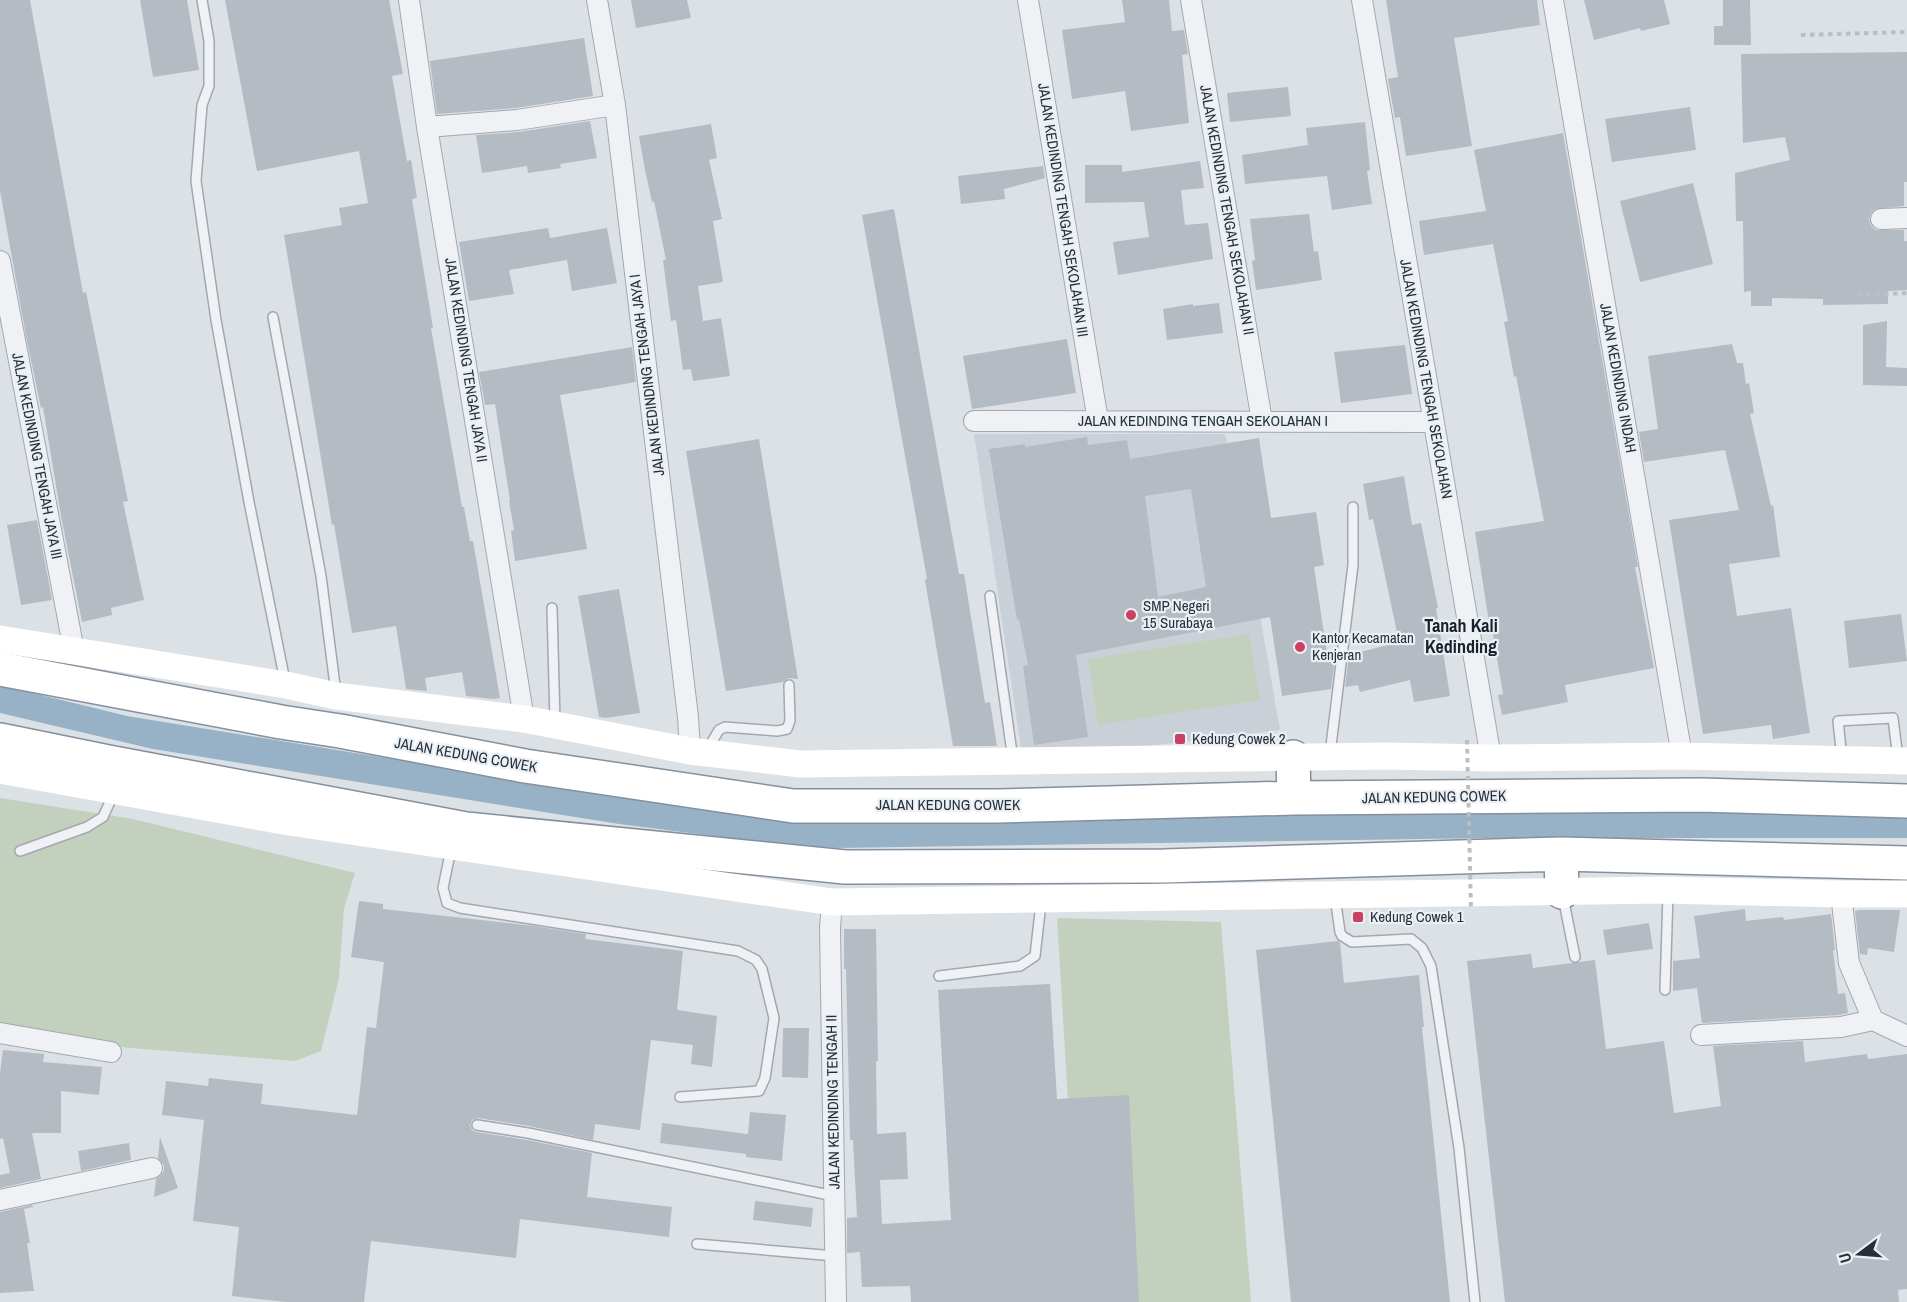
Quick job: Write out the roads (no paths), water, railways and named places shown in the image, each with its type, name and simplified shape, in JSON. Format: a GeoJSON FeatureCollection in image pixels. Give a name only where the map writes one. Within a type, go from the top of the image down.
{"type":"FeatureCollection","features":[{"type":"Feature","properties":{"kind":"highway","name":"JALAN KEDUNG COWEK"},"geometry":{"type":"LineString","coordinates":[[0,669],[281,723],[340,731],[525,766],[793,806],[998,806],[1294,798],[1700,795],[1907,801]]}},
{"type":"Feature","properties":{"kind":"highway"},"geometry":{"type":"LineString","coordinates":[[0,740],[466,829],[845,867],[1164,866],[1561,854],[1907,863]]}},
{"type":"Feature","properties":{"kind":"highway"},"geometry":{"type":"LineString","coordinates":[[1293,757],[1294,798]]}},
{"type":"Feature","properties":{"kind":"highway"},"geometry":{"type":"LineString","coordinates":[[1561,854],[1562,892]]}},
{"type":"Feature","properties":{"kind":"main road"},"geometry":{"type":"LineString","coordinates":[[0,639],[286,685],[336,696],[524,719],[701,752],[800,764],[1293,757],[1682,756],[1903,761]]}},
{"type":"Feature","properties":{"kind":"main road"},"geometry":{"type":"LineString","coordinates":[[0,770],[289,822],[832,902],[1668,890],[1907,894]]}},
{"type":"Feature","properties":{"kind":"street","name":"JALAN KEDINDING TENGAH JAYA II"},"geometry":{"type":"LineString","coordinates":[[409,0],[427,127],[524,719]]}},
{"type":"Feature","properties":{"kind":"street","name":"JALAN KEDINDING TENGAH JAYA I"},"geometry":{"type":"LineString","coordinates":[[597,0],[615,105],[687,705],[701,752]]}},
{"type":"Feature","properties":{"kind":"street","name":"JALAN KEDINDING TENGAH SEKOLAHAN III"},"geometry":{"type":"LineString","coordinates":[[1028,0],[1098,421]]}},
{"type":"Feature","properties":{"kind":"street","name":"JALAN KEDINDING TENGAH SEKOLAHAN II"},"geometry":{"type":"LineString","coordinates":[[1191,0],[1262,421]]}},
{"type":"Feature","properties":{"kind":"street","name":"JALAN KEDINDING TENGAH SEKOLAHAN"},"geometry":{"type":"LineString","coordinates":[[1362,0],[1491,758]]}},
{"type":"Feature","properties":{"kind":"street","name":"JALAN KEDINDING INDAH"},"geometry":{"type":"LineString","coordinates":[[1553,0],[1682,756]]}},
{"type":"Feature","properties":{"kind":"street"},"geometry":{"type":"LineString","coordinates":[[427,127],[517,120],[615,105]]}},
{"type":"Feature","properties":{"kind":"street"},"geometry":{"type":"LineString","coordinates":[[1881,219],[1907,218]]}},
{"type":"Feature","properties":{"kind":"street","name":"JALAN KEDINDING TENGAH JAYA III"},"geometry":{"type":"LineString","coordinates":[[0,261],[74,651]]}},
{"type":"Feature","properties":{"kind":"street","name":"JALAN KEDINDING TENGAH SEKOLAHAN I"},"geometry":{"type":"LineString","coordinates":[[974,421],[1433,422]]}},
{"type":"Feature","properties":{"kind":"street"},"geometry":{"type":"LineString","coordinates":[[1841,894],[1849,963],[1873,1020]]}},
{"type":"Feature","properties":{"kind":"street","name":"JALAN KEDINDING TENGAH II"},"geometry":{"type":"LineString","coordinates":[[832,902],[830,928],[836,1302]]}},
{"type":"Feature","properties":{"kind":"street"},"geometry":{"type":"LineString","coordinates":[[1701,1035],[1841,1027],[1873,1020],[1907,1035]]}},
{"type":"Feature","properties":{"kind":"street"},"geometry":{"type":"LineString","coordinates":[[0,1033],[111,1052]]}},
{"type":"Feature","properties":{"kind":"street"},"geometry":{"type":"LineString","coordinates":[[0,1200],[152,1168]]}},
{"type":"Feature","properties":{"kind":"lane"},"geometry":{"type":"LineString","coordinates":[[202,0],[209,41],[209,86],[202,105],[196,181],[218,332],[286,685]]}},
{"type":"Feature","properties":{"kind":"lane"},"geometry":{"type":"LineString","coordinates":[[273,317],[321,576],[336,696]]}},
{"type":"Feature","properties":{"kind":"lane"},"geometry":{"type":"LineString","coordinates":[[1329,757],[1353,565],[1353,507]]}},
{"type":"Feature","properties":{"kind":"lane"},"geometry":{"type":"LineString","coordinates":[[990,596],[1013,760]]}},
{"type":"Feature","properties":{"kind":"lane"},"geometry":{"type":"LineString","coordinates":[[552,608],[555,725]]}},
{"type":"Feature","properties":{"kind":"lane"},"geometry":{"type":"LineString","coordinates":[[701,752],[719,730],[725,728],[777,731],[787,729],[790,721],[789,685]]}},
{"type":"Feature","properties":{"kind":"lane"},"geometry":{"type":"LineString","coordinates":[[1843,761],[1838,721],[1893,718],[1903,761]]}},
{"type":"Feature","properties":{"kind":"lane"},"geometry":{"type":"LineString","coordinates":[[20,851],[87,827],[103,816],[115,790]]}},
{"type":"Feature","properties":{"kind":"lane"},"geometry":{"type":"LineString","coordinates":[[452,846],[443,888],[447,903],[460,908],[738,951],[756,960],[762,969],[774,1018],[765,1078],[759,1091],[680,1097]]}},
{"type":"Feature","properties":{"kind":"lane"},"geometry":{"type":"LineString","coordinates":[[1665,990],[1668,890]]}},
{"type":"Feature","properties":{"kind":"lane"},"geometry":{"type":"LineString","coordinates":[[1562,892],[1575,957]]}},
{"type":"Feature","properties":{"kind":"lane"},"geometry":{"type":"LineString","coordinates":[[1335,895],[1342,936],[1352,942],[1411,939],[1422,948],[1431,966],[1460,1148],[1475,1302]]}},
{"type":"Feature","properties":{"kind":"lane"},"geometry":{"type":"LineString","coordinates":[[939,976],[1020,966],[1035,956],[1041,900]]}},
{"type":"Feature","properties":{"kind":"lane"},"geometry":{"type":"LineString","coordinates":[[477,1125],[528,1133],[834,1196]]}},
{"type":"Feature","properties":{"kind":"lane"},"geometry":{"type":"LineString","coordinates":[[697,1244],[835,1256]]}},
{"type":"Feature","properties":{"kind":"water"},"geometry":{"type":"Polygon","coordinates":[[[0,685],[127,716],[429,765],[601,788],[1564,810],[1907,811],[1907,838],[1489,838],[835,848],[753,841],[619,824],[153,749],[0,713],[0,685]]]}},
{"type":"Feature","properties":{"kind":"place","name":"SMP Negeri 15 Surabaya"},"geometry":{"type":"Point","coordinates":[1131,615]}},
{"type":"Feature","properties":{"kind":"place","name":"Kantor Kecamatan Kenjeran"},"geometry":{"type":"Point","coordinates":[1300,647]}},
{"type":"Feature","properties":{"kind":"place","name":"Kedung Cowek 2"},"geometry":{"type":"Point","coordinates":[1180,739]}},
{"type":"Feature","properties":{"kind":"place","name":"Kedung Cowek 1"},"geometry":{"type":"Point","coordinates":[1358,917]}},
{"type":"Feature","properties":{"kind":"district","name":"Tanah Kali Kedinding"},"geometry":{"type":"Point","coordinates":[1461,636]}}]}
